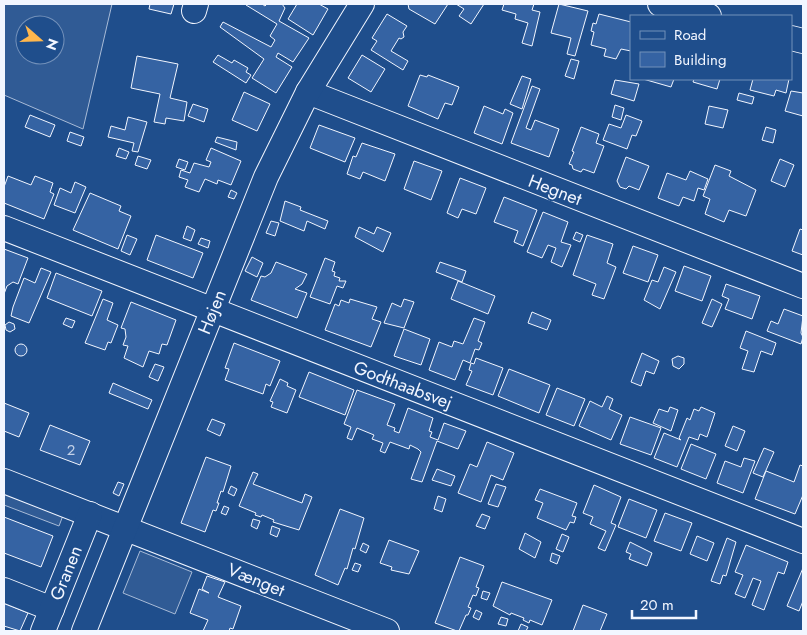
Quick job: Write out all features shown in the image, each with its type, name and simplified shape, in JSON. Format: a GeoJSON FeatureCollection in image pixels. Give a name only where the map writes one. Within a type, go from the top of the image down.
{"type":"FeatureCollection","features":[{"type":"Feature","properties":{"kind":"street","name":"Højen"},"geometry":{"type":"LineString","coordinates":[[84,631],[266,177],[308,92],[362,4]]}},
{"type":"Feature","properties":{"kind":"street"},"geometry":{"type":"LineString","coordinates":[[660,4],[705,15]]}},
{"type":"Feature","properties":{"kind":"street","name":"Hegnet"},"geometry":{"type":"LineString","coordinates":[[308,92],[496,168],[803,286]]}},
{"type":"Feature","properties":{"kind":"street","name":"Godthaabsvej"},"geometry":{"type":"LineString","coordinates":[[4,228],[803,541]]}},
{"type":"Feature","properties":{"kind":"street"},"geometry":{"type":"LineString","coordinates":[[4,481],[126,528]]}},
{"type":"Feature","properties":{"kind":"street","name":"Granen"},"geometry":{"type":"LineString","coordinates":[[43,631],[90,514]]}},
{"type":"Feature","properties":{"kind":"street","name":"Vænget"},"geometry":{"type":"LineString","coordinates":[[126,528],[387,631]]}},
{"type":"Feature","properties":{"kind":"street"},"geometry":{"type":"LineString","coordinates":[[4,590],[52,608]]}},
{"type":"Feature","properties":{"kind":"shaded area"},"geometry":{"type":"Polygon","coordinates":[[[4,4],[112,4],[83,129],[4,95],[4,4]]]}},
{"type":"Feature","properties":{"kind":"shaded area"},"geometry":{"type":"Polygon","coordinates":[[[4,486],[65,510],[59,526],[4,505],[4,486]]]}},
{"type":"Feature","properties":{"kind":"shaded area"},"geometry":{"type":"Polygon","coordinates":[[[140,551],[192,572],[175,614],[123,593],[140,551]]]}},
{"type":"Feature","properties":{"kind":"building"},"geometry":{"type":"Polygon","coordinates":[[[150,4],[174,4],[171,14],[149,9],[150,4]]]}},
{"type":"Feature","properties":{"kind":"building"},"geometry":{"type":"Polygon","coordinates":[[[247,4],[262,4],[265,6],[267,4],[282,4],[285,8],[279,21],[309,38],[293,62],[278,53],[276,57],[292,67],[276,93],[252,78],[264,59],[220,27],[223,22],[271,47],[275,40],[270,36],[277,24],[247,4]]]}},
{"type":"Feature","properties":{"kind":"building"},"geometry":{"type":"Polygon","coordinates":[[[297,4],[319,4],[328,9],[313,35],[288,19],[297,4]]]}},
{"type":"Feature","properties":{"kind":"building"},"geometry":{"type":"Polygon","coordinates":[[[408,4],[448,4],[435,24],[409,9],[408,4]]]}},
{"type":"Feature","properties":{"kind":"building"},"geometry":{"type":"Polygon","coordinates":[[[456,4],[484,4],[471,24],[459,16],[464,9],[456,4]]]}},
{"type":"Feature","properties":{"kind":"building"},"geometry":{"type":"Polygon","coordinates":[[[504,4],[534,4],[532,10],[540,12],[532,46],[522,43],[528,23],[515,19],[516,14],[502,10],[504,4]]]}},
{"type":"Feature","properties":{"kind":"building"},"geometry":{"type":"Polygon","coordinates":[[[559,4],[588,11],[575,56],[567,54],[571,38],[551,33],[559,4]]]}},
{"type":"Feature","properties":{"kind":"building"},"geometry":{"type":"Polygon","coordinates":[[[387,14],[407,26],[403,32],[404,37],[399,38],[391,51],[408,61],[403,70],[371,50],[377,41],[372,38],[387,14]]]}},
{"type":"Feature","properties":{"kind":"building"},"geometry":{"type":"Polygon","coordinates":[[[599,14],[630,22],[630,51],[621,49],[616,59],[604,56],[606,49],[591,45],[594,32],[591,31],[593,23],[596,24],[599,14]]]}},
{"type":"Feature","properties":{"kind":"building"},"geometry":{"type":"Polygon","coordinates":[[[218,55],[232,63],[234,60],[248,68],[246,72],[251,75],[246,83],[213,62],[218,55]]]}},
{"type":"Feature","properties":{"kind":"building"},"geometry":{"type":"Polygon","coordinates":[[[362,55],[385,69],[371,92],[348,78],[362,55]]]}},
{"type":"Feature","properties":{"kind":"building"},"geometry":{"type":"Polygon","coordinates":[[[137,56],[178,64],[170,98],[187,102],[184,121],[166,118],[165,124],[154,122],[160,94],[131,88],[137,56]]]}},
{"type":"Feature","properties":{"kind":"building"},"geometry":{"type":"Polygon","coordinates":[[[571,59],[579,61],[574,79],[565,76],[571,59]]]}},
{"type":"Feature","properties":{"kind":"building"},"geometry":{"type":"Polygon","coordinates":[[[420,75],[427,77],[428,75],[459,87],[452,105],[445,103],[438,119],[408,106],[420,75]]]}},
{"type":"Feature","properties":{"kind":"building"},"geometry":{"type":"Polygon","coordinates":[[[522,76],[531,79],[522,109],[510,104],[522,76]]]}},
{"type":"Feature","properties":{"kind":"building"},"geometry":{"type":"Polygon","coordinates":[[[615,80],[639,84],[634,101],[611,94],[615,80]]]}},
{"type":"Feature","properties":{"kind":"building"},"geometry":{"type":"Polygon","coordinates":[[[646,80],[674,80],[671,87],[646,80]]]}},
{"type":"Feature","properties":{"kind":"building"},"geometry":{"type":"Polygon","coordinates":[[[694,80],[720,80],[717,89],[693,82],[694,80]]]}},
{"type":"Feature","properties":{"kind":"building"},"geometry":{"type":"Polygon","coordinates":[[[753,80],[789,80],[786,93],[776,90],[774,96],[750,90],[753,80]]]}},
{"type":"Feature","properties":{"kind":"building"},"geometry":{"type":"Polygon","coordinates":[[[532,86],[540,89],[526,128],[531,130],[535,120],[559,129],[549,157],[511,143],[532,86]]]}},
{"type":"Feature","properties":{"kind":"building"},"geometry":{"type":"Polygon","coordinates":[[[791,91],[803,93],[803,116],[785,111],[791,91]]]}},
{"type":"Feature","properties":{"kind":"building"},"geometry":{"type":"Polygon","coordinates":[[[244,92],[270,104],[257,131],[232,120],[244,92]]]}},
{"type":"Feature","properties":{"kind":"building"},"geometry":{"type":"Polygon","coordinates":[[[739,93],[754,97],[752,104],[737,100],[739,93]]]}},
{"type":"Feature","properties":{"kind":"building"},"geometry":{"type":"Polygon","coordinates":[[[193,104],[208,109],[204,122],[188,116],[193,104]]]}},
{"type":"Feature","properties":{"kind":"building"},"geometry":{"type":"Polygon","coordinates":[[[615,105],[624,108],[621,120],[612,117],[615,105]]]}},
{"type":"Feature","properties":{"kind":"building"},"geometry":{"type":"Polygon","coordinates":[[[484,106],[503,114],[505,109],[513,113],[502,144],[474,133],[484,106]]]}},
{"type":"Feature","properties":{"kind":"building"},"geometry":{"type":"Polygon","coordinates":[[[709,106],[728,110],[723,128],[705,124],[709,106]]]}},
{"type":"Feature","properties":{"kind":"building"},"geometry":{"type":"Polygon","coordinates":[[[30,115],[55,125],[50,137],[25,127],[30,115]]]}},
{"type":"Feature","properties":{"kind":"building"},"geometry":{"type":"Polygon","coordinates":[[[626,115],[642,121],[636,136],[632,135],[627,149],[603,140],[609,124],[621,128],[626,115]]]}},
{"type":"Feature","properties":{"kind":"building"},"geometry":{"type":"Polygon","coordinates":[[[128,117],[147,122],[138,152],[132,151],[134,143],[108,137],[111,126],[125,130],[128,117]]]}},
{"type":"Feature","properties":{"kind":"building"},"geometry":{"type":"Polygon","coordinates":[[[319,125],[355,138],[345,162],[310,148],[319,125]]]}},
{"type":"Feature","properties":{"kind":"building"},"geometry":{"type":"Polygon","coordinates":[[[581,127],[599,134],[596,143],[604,146],[594,173],[583,169],[581,172],[573,169],[572,165],[569,164],[581,127]]]}},
{"type":"Feature","properties":{"kind":"building"},"geometry":{"type":"Polygon","coordinates":[[[766,127],[776,130],[773,143],[762,140],[766,127]]]}},
{"type":"Feature","properties":{"kind":"building"},"geometry":{"type":"Polygon","coordinates":[[[70,132],[84,137],[81,146],[67,141],[70,132]]]}},
{"type":"Feature","properties":{"kind":"building"},"geometry":{"type":"Polygon","coordinates":[[[217,137],[237,142],[236,150],[215,142],[217,137]]]}},
{"type":"Feature","properties":{"kind":"building"},"geometry":{"type":"Polygon","coordinates":[[[362,143],[395,154],[385,181],[363,172],[360,179],[347,174],[353,156],[356,157],[362,143]]]}},
{"type":"Feature","properties":{"kind":"building"},"geometry":{"type":"Polygon","coordinates":[[[119,148],[129,152],[126,159],[116,156],[119,148]]]}},
{"type":"Feature","properties":{"kind":"building"},"geometry":{"type":"Polygon","coordinates":[[[211,148],[241,161],[231,185],[218,180],[217,184],[205,179],[199,192],[185,187],[188,180],[179,177],[181,170],[190,173],[194,163],[209,167],[211,162],[206,160],[211,148]]]}},
{"type":"Feature","properties":{"kind":"building"},"geometry":{"type":"Polygon","coordinates":[[[138,156],[151,160],[147,169],[135,165],[138,156]]]}},
{"type":"Feature","properties":{"kind":"building"},"geometry":{"type":"Polygon","coordinates":[[[626,157],[649,166],[639,190],[629,186],[626,189],[620,187],[617,181],[626,157]]]}},
{"type":"Feature","properties":{"kind":"building"},"geometry":{"type":"Polygon","coordinates":[[[179,159],[188,162],[185,170],[176,167],[179,159]]]}},
{"type":"Feature","properties":{"kind":"building"},"geometry":{"type":"Polygon","coordinates":[[[780,159],[794,165],[785,187],[771,181],[780,159]]]}},
{"type":"Feature","properties":{"kind":"building"},"geometry":{"type":"Polygon","coordinates":[[[414,161],[442,171],[431,200],[404,189],[414,161]]]}},
{"type":"Feature","properties":{"kind":"building"},"geometry":{"type":"Polygon","coordinates":[[[715,165],[731,171],[729,176],[756,190],[746,216],[729,210],[724,222],[705,214],[710,199],[703,196],[715,165]]]}},
{"type":"Feature","properties":{"kind":"building"},"geometry":{"type":"Polygon","coordinates":[[[690,171],[708,179],[704,190],[698,188],[694,201],[683,197],[679,206],[658,198],[667,173],[686,180],[690,171]]]}},
{"type":"Feature","properties":{"kind":"building"},"geometry":{"type":"Polygon","coordinates":[[[8,176],[31,185],[35,176],[53,183],[50,192],[54,194],[44,219],[4,203],[4,187],[8,176]]]}},
{"type":"Feature","properties":{"kind":"building"},"geometry":{"type":"Polygon","coordinates":[[[460,178],[486,188],[476,214],[462,209],[458,218],[447,213],[460,178]]]}},
{"type":"Feature","properties":{"kind":"building"},"geometry":{"type":"Polygon","coordinates":[[[75,182],[86,187],[75,213],[54,205],[60,188],[71,193],[75,182]]]}},
{"type":"Feature","properties":{"kind":"building"},"geometry":{"type":"Polygon","coordinates":[[[231,190],[237,193],[234,199],[228,197],[231,190]]]}},
{"type":"Feature","properties":{"kind":"building"},"geometry":{"type":"Polygon","coordinates":[[[90,193],[121,206],[119,211],[131,216],[118,249],[73,230],[90,193]]]}},
{"type":"Feature","properties":{"kind":"building"},"geometry":{"type":"Polygon","coordinates":[[[504,197],[537,210],[523,246],[514,242],[518,231],[494,222],[504,197]]]}},
{"type":"Feature","properties":{"kind":"building"},"geometry":{"type":"Polygon","coordinates":[[[285,201],[301,207],[300,210],[328,221],[325,229],[307,221],[304,231],[280,221],[285,201]]]}},
{"type":"Feature","properties":{"kind":"building"},"geometry":{"type":"Polygon","coordinates":[[[543,212],[568,222],[561,242],[571,245],[562,267],[551,262],[556,248],[548,245],[542,258],[527,252],[543,212]]]}},
{"type":"Feature","properties":{"kind":"building"},"geometry":{"type":"Polygon","coordinates":[[[271,221],[279,223],[275,236],[266,233],[271,221]]]}},
{"type":"Feature","properties":{"kind":"building"},"geometry":{"type":"Polygon","coordinates":[[[187,226],[195,230],[191,241],[183,238],[187,226]]]}},
{"type":"Feature","properties":{"kind":"building"},"geometry":{"type":"Polygon","coordinates":[[[359,227],[374,234],[377,227],[391,233],[383,252],[355,237],[359,227]]]}},
{"type":"Feature","properties":{"kind":"building"},"geometry":{"type":"Polygon","coordinates":[[[800,229],[803,230],[803,255],[792,251],[800,229]]]}},
{"type":"Feature","properties":{"kind":"building"},"geometry":{"type":"Polygon","coordinates":[[[576,232],[583,235],[580,242],[573,239],[576,232]]]}},
{"type":"Feature","properties":{"kind":"building"},"geometry":{"type":"Polygon","coordinates":[[[127,235],[137,239],[130,255],[121,251],[127,235]]]}},
{"type":"Feature","properties":{"kind":"building"},"geometry":{"type":"Polygon","coordinates":[[[156,235],[203,253],[193,278],[147,260],[156,235]]]}},
{"type":"Feature","properties":{"kind":"building"},"geometry":{"type":"Polygon","coordinates":[[[587,235],[613,244],[607,263],[616,267],[604,299],[592,295],[596,284],[573,275],[587,235]]]}},
{"type":"Feature","properties":{"kind":"building"},"geometry":{"type":"Polygon","coordinates":[[[201,238],[210,241],[208,248],[198,244],[201,238]]]}},
{"type":"Feature","properties":{"kind":"building"},"geometry":{"type":"Polygon","coordinates":[[[633,246],[658,255],[648,282],[623,273],[633,246]]]}},
{"type":"Feature","properties":{"kind":"building"},"geometry":{"type":"Polygon","coordinates":[[[4,249],[28,258],[18,284],[13,282],[7,286],[4,294],[4,249]]]}},
{"type":"Feature","properties":{"kind":"building"},"geometry":{"type":"Polygon","coordinates":[[[252,257],[263,263],[257,277],[245,271],[252,257]]]}},
{"type":"Feature","properties":{"kind":"building"},"geometry":{"type":"Polygon","coordinates":[[[325,258],[335,262],[332,271],[335,272],[334,276],[340,278],[339,281],[346,281],[343,288],[337,286],[330,304],[310,297],[325,258]]]}},
{"type":"Feature","properties":{"kind":"building"},"geometry":{"type":"Polygon","coordinates":[[[276,262],[307,274],[302,284],[295,289],[307,293],[297,318],[251,300],[261,276],[265,277],[271,273],[276,262]]]}},
{"type":"Feature","properties":{"kind":"building"},"geometry":{"type":"Polygon","coordinates":[[[440,262],[466,271],[462,282],[436,272],[440,262]]]}},
{"type":"Feature","properties":{"kind":"building"},"geometry":{"type":"Polygon","coordinates":[[[684,266],[711,276],[702,301],[675,291],[684,266]]]}},
{"type":"Feature","properties":{"kind":"building"},"geometry":{"type":"Polygon","coordinates":[[[664,267],[676,272],[660,309],[644,300],[652,280],[658,282],[664,267]]]}},
{"type":"Feature","properties":{"kind":"building"},"geometry":{"type":"Polygon","coordinates":[[[41,268],[51,272],[29,323],[11,316],[24,278],[35,283],[41,268]]]}},
{"type":"Feature","properties":{"kind":"building"},"geometry":{"type":"Polygon","coordinates":[[[56,273],[102,291],[92,316],[47,298],[56,273]]]}},
{"type":"Feature","properties":{"kind":"building"},"geometry":{"type":"Polygon","coordinates":[[[458,281],[495,296],[488,314],[451,299],[458,281]]]}},
{"type":"Feature","properties":{"kind":"building"},"geometry":{"type":"Polygon","coordinates":[[[726,284],[760,296],[752,319],[725,309],[729,299],[722,296],[726,284]]]}},
{"type":"Feature","properties":{"kind":"building"},"geometry":{"type":"Polygon","coordinates":[[[103,299],[113,303],[107,320],[118,325],[111,343],[108,342],[105,350],[85,343],[103,299]]]}},
{"type":"Feature","properties":{"kind":"building"},"geometry":{"type":"Polygon","coordinates":[[[350,299],[377,307],[372,319],[381,322],[371,347],[325,330],[335,304],[339,306],[341,300],[349,303],[350,299]]]}},
{"type":"Feature","properties":{"kind":"building"},"geometry":{"type":"Polygon","coordinates":[[[404,299],[414,302],[404,328],[384,323],[392,303],[401,307],[404,299]]]}},
{"type":"Feature","properties":{"kind":"building"},"geometry":{"type":"Polygon","coordinates":[[[712,299],[722,304],[712,327],[702,323],[712,299]]]}},
{"type":"Feature","properties":{"kind":"building"},"geometry":{"type":"Polygon","coordinates":[[[131,302],[176,320],[167,345],[162,344],[159,354],[149,351],[143,367],[124,358],[128,346],[123,345],[126,337],[125,329],[121,328],[131,302]]]}},
{"type":"Feature","properties":{"kind":"building"},"geometry":{"type":"Polygon","coordinates":[[[784,309],[803,316],[801,344],[767,331],[771,321],[778,324],[784,309]]]}},
{"type":"Feature","properties":{"kind":"building"},"geometry":{"type":"Polygon","coordinates":[[[532,312],[551,320],[547,330],[528,323],[532,312]]]}},
{"type":"Feature","properties":{"kind":"building"},"geometry":{"type":"Polygon","coordinates":[[[66,318],[75,321],[72,328],[63,324],[66,318]]]}},
{"type":"Feature","properties":{"kind":"building"},"geometry":{"type":"Polygon","coordinates":[[[474,318],[485,322],[478,341],[482,343],[479,350],[475,349],[470,363],[463,360],[455,380],[429,370],[439,342],[452,347],[454,341],[463,344],[474,318]]]}},
{"type":"Feature","properties":{"kind":"building"},"geometry":{"type":"Polygon","coordinates":[[[9,322],[14,324],[15,329],[10,332],[6,330],[5,325],[9,322]]]}},
{"type":"Feature","properties":{"kind":"building"},"geometry":{"type":"Polygon","coordinates":[[[404,329],[430,339],[421,365],[394,356],[404,329]]]}},
{"type":"Feature","properties":{"kind":"building"},"geometry":{"type":"Polygon","coordinates":[[[746,331],[776,343],[772,355],[761,351],[754,372],[742,369],[748,351],[740,348],[746,331]]]}},
{"type":"Feature","properties":{"kind":"building"},"geometry":{"type":"Polygon","coordinates":[[[234,343],[280,361],[270,386],[266,384],[263,394],[225,380],[229,369],[225,368],[234,343]]]}},
{"type":"Feature","properties":{"kind":"building"},"geometry":{"type":"Polygon","coordinates":[[[19,344],[23,344],[27,350],[23,356],[19,356],[15,352],[15,348],[19,344]]]}},
{"type":"Feature","properties":{"kind":"building"},"geometry":{"type":"Polygon","coordinates":[[[642,353],[659,361],[654,374],[646,371],[641,386],[631,382],[642,353]]]}},
{"type":"Feature","properties":{"kind":"building"},"geometry":{"type":"Polygon","coordinates":[[[678,356],[684,358],[684,364],[679,369],[673,366],[672,359],[678,356]]]}},
{"type":"Feature","properties":{"kind":"building"},"geometry":{"type":"Polygon","coordinates":[[[476,358],[503,368],[493,395],[466,385],[472,371],[469,370],[471,363],[474,364],[476,358]]]}},
{"type":"Feature","properties":{"kind":"building"},"geometry":{"type":"Polygon","coordinates":[[[155,364],[164,367],[158,381],[149,377],[155,364]]]}},
{"type":"Feature","properties":{"kind":"building"},"geometry":{"type":"Polygon","coordinates":[[[509,369],[550,385],[539,413],[498,396],[509,369]]]}},
{"type":"Feature","properties":{"kind":"building"},"geometry":{"type":"Polygon","coordinates":[[[309,372],[354,390],[345,415],[299,397],[309,372]]]}},
{"type":"Feature","properties":{"kind":"building"},"geometry":{"type":"Polygon","coordinates":[[[280,379],[288,383],[287,386],[296,390],[287,413],[271,407],[273,402],[270,401],[280,379]]]}},
{"type":"Feature","properties":{"kind":"building"},"geometry":{"type":"Polygon","coordinates":[[[113,383],[152,400],[148,409],[109,393],[113,383]]]}},
{"type":"Feature","properties":{"kind":"building"},"geometry":{"type":"Polygon","coordinates":[[[557,388],[585,399],[574,426],[546,415],[557,388]]]}},
{"type":"Feature","properties":{"kind":"building"},"geometry":{"type":"Polygon","coordinates":[[[357,390],[395,404],[387,425],[395,428],[394,431],[399,433],[408,408],[433,418],[429,431],[432,432],[430,437],[438,440],[444,423],[466,431],[458,449],[437,441],[422,482],[411,479],[421,452],[418,449],[410,445],[409,449],[390,442],[385,453],[380,451],[383,443],[372,439],[374,435],[357,428],[352,440],[347,438],[351,427],[344,424],[357,390]]]}},
{"type":"Feature","properties":{"kind":"building"},"geometry":{"type":"Polygon","coordinates":[[[607,396],[613,399],[609,409],[622,415],[611,440],[579,426],[590,401],[602,407],[607,396]]]}},
{"type":"Feature","properties":{"kind":"building"},"geometry":{"type":"Polygon","coordinates":[[[4,403],[29,413],[19,437],[4,431],[4,403]]]}},
{"type":"Feature","properties":{"kind":"building"},"geometry":{"type":"Polygon","coordinates":[[[670,407],[678,410],[671,431],[653,423],[659,409],[668,412],[670,407]]]}},
{"type":"Feature","properties":{"kind":"building"},"geometry":{"type":"Polygon","coordinates":[[[701,407],[715,413],[707,437],[700,434],[698,440],[689,437],[677,467],[654,458],[664,433],[681,440],[679,438],[687,418],[690,420],[694,409],[699,411],[701,407]]]}},
{"type":"Feature","properties":{"kind":"building"},"geometry":{"type":"Polygon","coordinates":[[[630,417],[661,428],[651,455],[620,444],[630,417]]]}},
{"type":"Feature","properties":{"kind":"building"},"geometry":{"type":"Polygon","coordinates":[[[212,419],[225,424],[220,436],[207,430],[212,419]]]}},
{"type":"Feature","properties":{"kind":"building"},"geometry":{"type":"Polygon","coordinates":[[[50,425],[90,441],[80,465],[40,450],[50,425]]]}},
{"type":"Feature","properties":{"kind":"building"},"geometry":{"type":"Polygon","coordinates":[[[733,426],[745,431],[737,451],[725,446],[733,426]]]}},
{"type":"Feature","properties":{"kind":"building"},"geometry":{"type":"Polygon","coordinates":[[[487,442],[514,453],[503,480],[491,475],[481,502],[458,493],[470,464],[477,467],[487,442]]]}},
{"type":"Feature","properties":{"kind":"building"},"geometry":{"type":"Polygon","coordinates":[[[691,444],[716,454],[706,479],[681,469],[691,444]]]}},
{"type":"Feature","properties":{"kind":"building"},"geometry":{"type":"Polygon","coordinates":[[[764,448],[774,452],[763,477],[753,473],[764,448]]]}},
{"type":"Feature","properties":{"kind":"building"},"geometry":{"type":"Polygon","coordinates":[[[206,457],[231,466],[223,492],[221,491],[217,503],[219,503],[216,511],[213,510],[205,532],[181,523],[206,457]]]}},
{"type":"Feature","properties":{"kind":"building"},"geometry":{"type":"Polygon","coordinates":[[[744,458],[755,461],[743,493],[717,483],[725,461],[741,467],[744,458]]]}},
{"type":"Feature","properties":{"kind":"building"},"geometry":{"type":"Polygon","coordinates":[[[800,465],[803,466],[803,495],[795,514],[755,499],[766,471],[794,482],[800,465]]]}},
{"type":"Feature","properties":{"kind":"building"},"geometry":{"type":"Polygon","coordinates":[[[437,469],[455,476],[451,486],[432,480],[437,469]]]}},
{"type":"Feature","properties":{"kind":"building"},"geometry":{"type":"Polygon","coordinates":[[[253,472],[258,474],[253,484],[302,503],[305,494],[312,497],[299,530],[273,522],[274,520],[262,515],[261,517],[255,515],[256,513],[239,506],[253,472]]]}},
{"type":"Feature","properties":{"kind":"building"},"geometry":{"type":"Polygon","coordinates":[[[118,482],[124,484],[119,496],[113,493],[118,482]]]}},
{"type":"Feature","properties":{"kind":"building"},"geometry":{"type":"Polygon","coordinates":[[[496,484],[506,487],[498,507],[488,504],[496,484]]]}},
{"type":"Feature","properties":{"kind":"building"},"geometry":{"type":"Polygon","coordinates":[[[594,485],[621,497],[611,523],[616,525],[605,551],[598,548],[606,531],[590,524],[593,517],[583,513],[594,485]]]}},
{"type":"Feature","properties":{"kind":"building"},"geometry":{"type":"Polygon","coordinates":[[[231,486],[237,489],[234,496],[228,493],[231,486]]]}},
{"type":"Feature","properties":{"kind":"building"},"geometry":{"type":"Polygon","coordinates":[[[540,489],[577,503],[572,516],[576,517],[574,523],[570,522],[566,530],[537,518],[543,503],[535,500],[540,489]]]}},
{"type":"Feature","properties":{"kind":"building"},"geometry":{"type":"Polygon","coordinates":[[[438,496],[446,499],[442,512],[434,509],[438,496]]]}},
{"type":"Feature","properties":{"kind":"building"},"geometry":{"type":"Polygon","coordinates":[[[629,499],[657,510],[646,538],[618,527],[629,499]]]}},
{"type":"Feature","properties":{"kind":"building"},"geometry":{"type":"Polygon","coordinates":[[[224,506],[229,508],[226,515],[221,513],[224,506]]]}},
{"type":"Feature","properties":{"kind":"building"},"geometry":{"type":"Polygon","coordinates":[[[340,509],[364,518],[355,549],[353,548],[347,569],[345,568],[338,585],[315,575],[340,509]]]}},
{"type":"Feature","properties":{"kind":"building"},"geometry":{"type":"Polygon","coordinates":[[[665,513],[692,523],[681,551],[654,541],[665,513]]]}},
{"type":"Feature","properties":{"kind":"building"},"geometry":{"type":"Polygon","coordinates":[[[482,514],[490,517],[485,529],[476,526],[482,514]]]}},
{"type":"Feature","properties":{"kind":"building"},"geometry":{"type":"Polygon","coordinates":[[[4,517],[53,536],[41,567],[4,553],[4,517]]]}},
{"type":"Feature","properties":{"kind":"building"},"geometry":{"type":"Polygon","coordinates":[[[253,519],[260,521],[257,529],[251,526],[253,519]]]}},
{"type":"Feature","properties":{"kind":"building"},"geometry":{"type":"Polygon","coordinates":[[[272,526],[280,529],[277,537],[270,534],[272,526]]]}},
{"type":"Feature","properties":{"kind":"building"},"geometry":{"type":"Polygon","coordinates":[[[525,533],[541,542],[535,558],[519,549],[525,533]]]}},
{"type":"Feature","properties":{"kind":"building"},"geometry":{"type":"Polygon","coordinates":[[[562,534],[569,537],[563,552],[556,549],[562,534]]]}},
{"type":"Feature","properties":{"kind":"building"},"geometry":{"type":"Polygon","coordinates":[[[697,536],[714,543],[707,561],[690,554],[697,536]]]}},
{"type":"Feature","properties":{"kind":"building"},"geometry":{"type":"Polygon","coordinates":[[[727,538],[736,542],[726,576],[723,575],[720,584],[711,581],[727,538]]]}},
{"type":"Feature","properties":{"kind":"building"},"geometry":{"type":"Polygon","coordinates":[[[389,540],[419,551],[409,574],[391,570],[392,567],[380,563],[389,540]]]}},
{"type":"Feature","properties":{"kind":"building"},"geometry":{"type":"Polygon","coordinates":[[[630,542],[652,553],[647,566],[629,559],[631,554],[626,552],[630,542]]]}},
{"type":"Feature","properties":{"kind":"building"},"geometry":{"type":"Polygon","coordinates":[[[363,543],[369,546],[366,553],[360,550],[363,543]]]}},
{"type":"Feature","properties":{"kind":"building"},"geometry":{"type":"Polygon","coordinates":[[[746,545],[788,562],[784,574],[778,572],[764,610],[752,605],[761,581],[753,578],[745,598],[735,594],[743,575],[735,572],[746,545]]]}},
{"type":"Feature","properties":{"kind":"building"},"geometry":{"type":"Polygon","coordinates":[[[552,553],[560,556],[557,564],[550,561],[552,553]]]}},
{"type":"Feature","properties":{"kind":"building"},"geometry":{"type":"Polygon","coordinates":[[[460,557],[484,566],[476,587],[479,588],[476,596],[473,595],[468,607],[471,608],[468,615],[466,615],[459,631],[457,631],[435,623],[460,557]]]}},
{"type":"Feature","properties":{"kind":"building"},"geometry":{"type":"Polygon","coordinates":[[[355,563],[361,565],[358,572],[352,570],[355,563]]]}},
{"type":"Feature","properties":{"kind":"building"},"geometry":{"type":"Polygon","coordinates":[[[803,568],[803,601],[799,611],[787,606],[803,568]]]}},
{"type":"Feature","properties":{"kind":"building"},"geometry":{"type":"Polygon","coordinates":[[[207,576],[225,582],[218,597],[241,606],[233,629],[230,628],[229,631],[203,631],[208,620],[190,613],[199,589],[209,593],[202,589],[207,576]]]}},
{"type":"Feature","properties":{"kind":"building"},"geometry":{"type":"Polygon","coordinates":[[[502,582],[552,600],[542,625],[530,620],[529,623],[523,620],[524,618],[511,613],[510,615],[493,606],[502,582]]]}},
{"type":"Feature","properties":{"kind":"building"},"geometry":{"type":"Polygon","coordinates":[[[483,591],[490,593],[487,600],[481,598],[483,591]]]}},
{"type":"Feature","properties":{"kind":"building"},"geometry":{"type":"Polygon","coordinates":[[[4,603],[28,613],[20,631],[4,626],[4,603]]]}},
{"type":"Feature","properties":{"kind":"building"},"geometry":{"type":"Polygon","coordinates":[[[583,605],[607,614],[600,631],[573,631],[583,605]]]}},
{"type":"Feature","properties":{"kind":"building"},"geometry":{"type":"Polygon","coordinates":[[[476,610],[482,613],[479,620],[473,617],[476,610]]]}},
{"type":"Feature","properties":{"kind":"building"},"geometry":{"type":"Polygon","coordinates":[[[501,617],[508,619],[506,626],[498,624],[501,617]]]}},
{"type":"Feature","properties":{"kind":"building"},"geometry":{"type":"Polygon","coordinates":[[[521,624],[528,627],[526,631],[518,631],[521,624]]]}}]}
